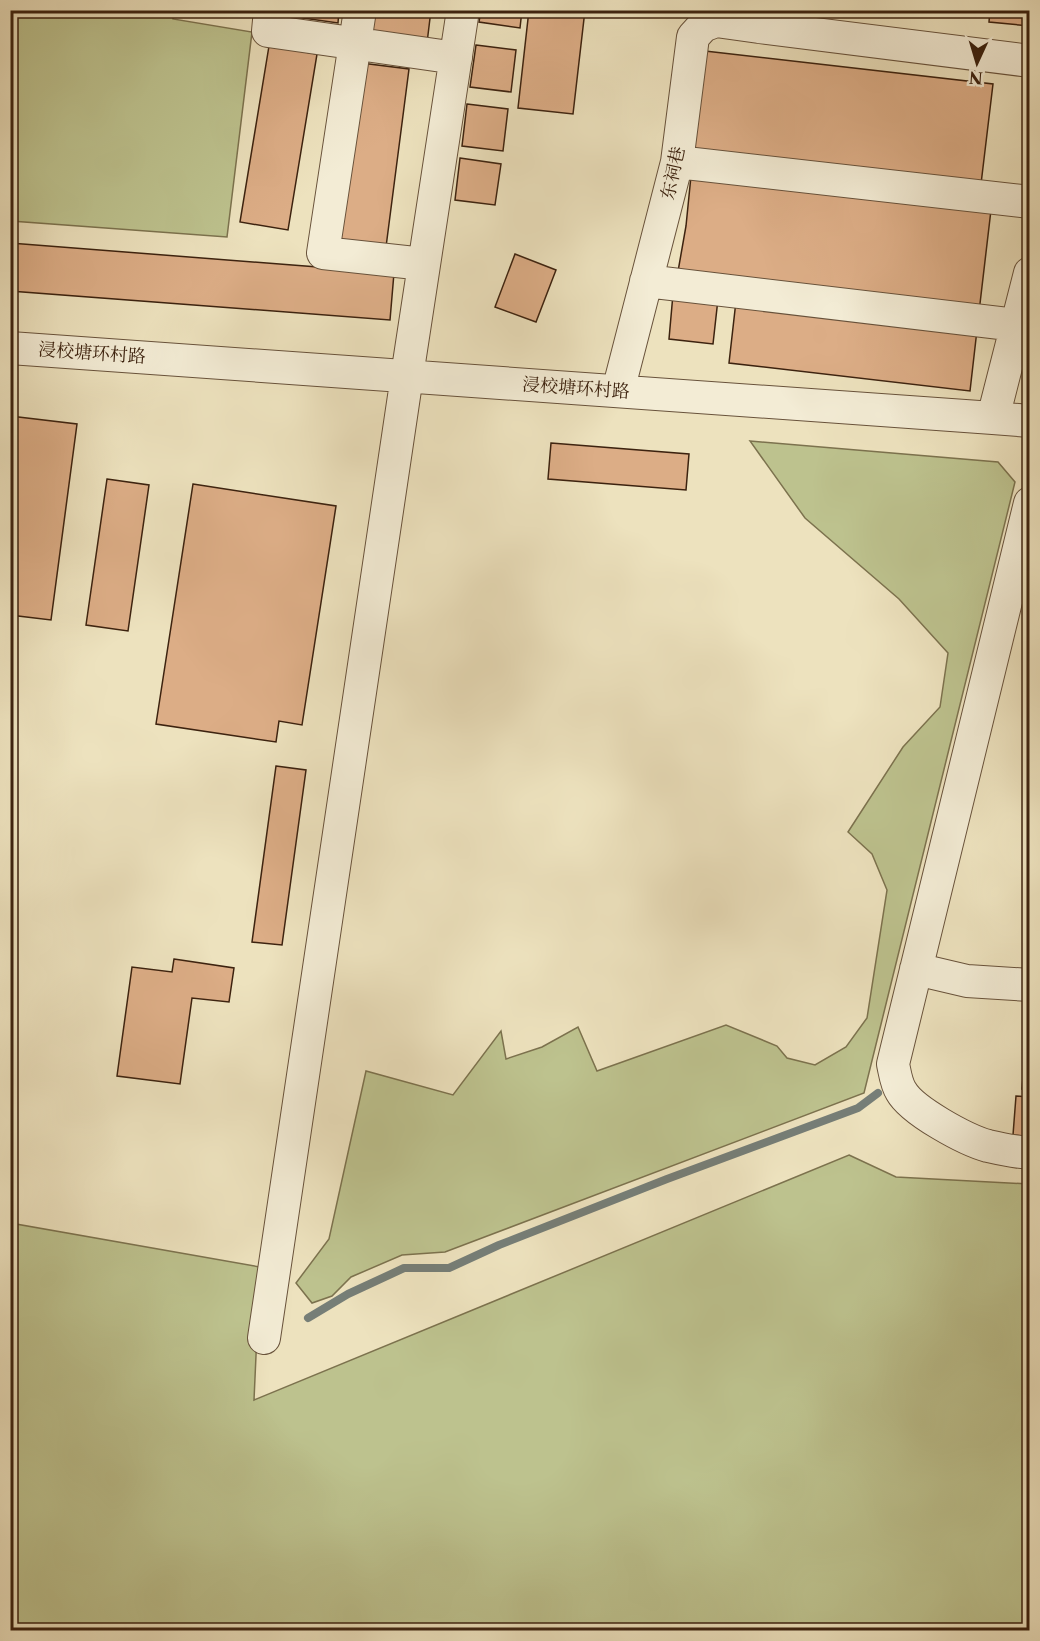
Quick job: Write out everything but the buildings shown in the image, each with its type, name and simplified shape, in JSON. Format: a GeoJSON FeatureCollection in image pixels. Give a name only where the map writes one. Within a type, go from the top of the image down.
{"type":"FeatureCollection","features":[{"type":"Feature","properties":{"kind":"street"},"geometry":{"type":"LineString","coordinates":[[270,10],[268,32],[456,58]]}},
{"type":"Feature","properties":{"kind":"street"},"geometry":{"type":"LineString","coordinates":[[360,10],[323,253],[424,264]]}},
{"type":"Feature","properties":{"kind":"street"},"geometry":{"type":"LineString","coordinates":[[264,1338],[463,10]]}},
{"type":"Feature","properties":{"kind":"street","name":"东祠巷"},"geometry":{"type":"LineString","coordinates":[[618,391],[677,162],[693,38],[703,26],[716,21],[760,19],[1029,61]]}},
{"type":"Feature","properties":{"kind":"street"},"geometry":{"type":"LineString","coordinates":[[677,162],[1029,202]]}},
{"type":"Feature","properties":{"kind":"street"},"geometry":{"type":"LineString","coordinates":[[993,418],[1029,273]]}},
{"type":"Feature","properties":{"kind":"street"},"geometry":{"type":"LineString","coordinates":[[646,281],[1017,325]]}},
{"type":"Feature","properties":{"kind":"street","name":"浸校塘环村路"},"geometry":{"type":"LineString","coordinates":[[10,348],[1029,421]]}},
{"type":"Feature","properties":{"kind":"street"},"geometry":{"type":"LineString","coordinates":[[1029,503],[893,1064],[901,1093],[927,1116],[985,1145],[1029,1153]]}},
{"type":"Feature","properties":{"kind":"street"},"geometry":{"type":"LineString","coordinates":[[916,969],[967,981],[1029,985]]}},
{"type":"Feature","properties":{"kind":"green space"},"geometry":{"type":"Polygon","coordinates":[[[10,11],[174,11],[173,19],[252,32],[227,237],[11,221],[10,11]]]}},
{"type":"Feature","properties":{"kind":"green space"},"geometry":{"type":"Polygon","coordinates":[[[750,441],[998,462],[1015,482],[864,1093],[445,1252],[402,1255],[351,1277],[332,1296],[312,1303],[296,1283],[329,1239],[366,1071],[453,1095],[501,1031],[506,1059],[542,1047],[578,1027],[597,1071],[726,1025],[777,1046],[787,1058],[815,1065],[846,1047],[867,1018],[887,890],[872,854],[848,832],[903,747],[940,707],[948,653],[899,599],[805,518],[750,441]]]}},
{"type":"Feature","properties":{"kind":"green space"},"geometry":{"type":"Polygon","coordinates":[[[849,1155],[896,1177],[1029,1184],[1029,1630],[11,1630],[10,1223],[260,1267],[254,1400],[849,1155]]]}},
{"type":"Feature","properties":{"kind":"waterway"},"geometry":{"type":"LineString","coordinates":[[308,1318],[348,1294],[404,1268],[449,1268],[499,1245],[667,1179],[858,1108],[878,1093]]}}]}
